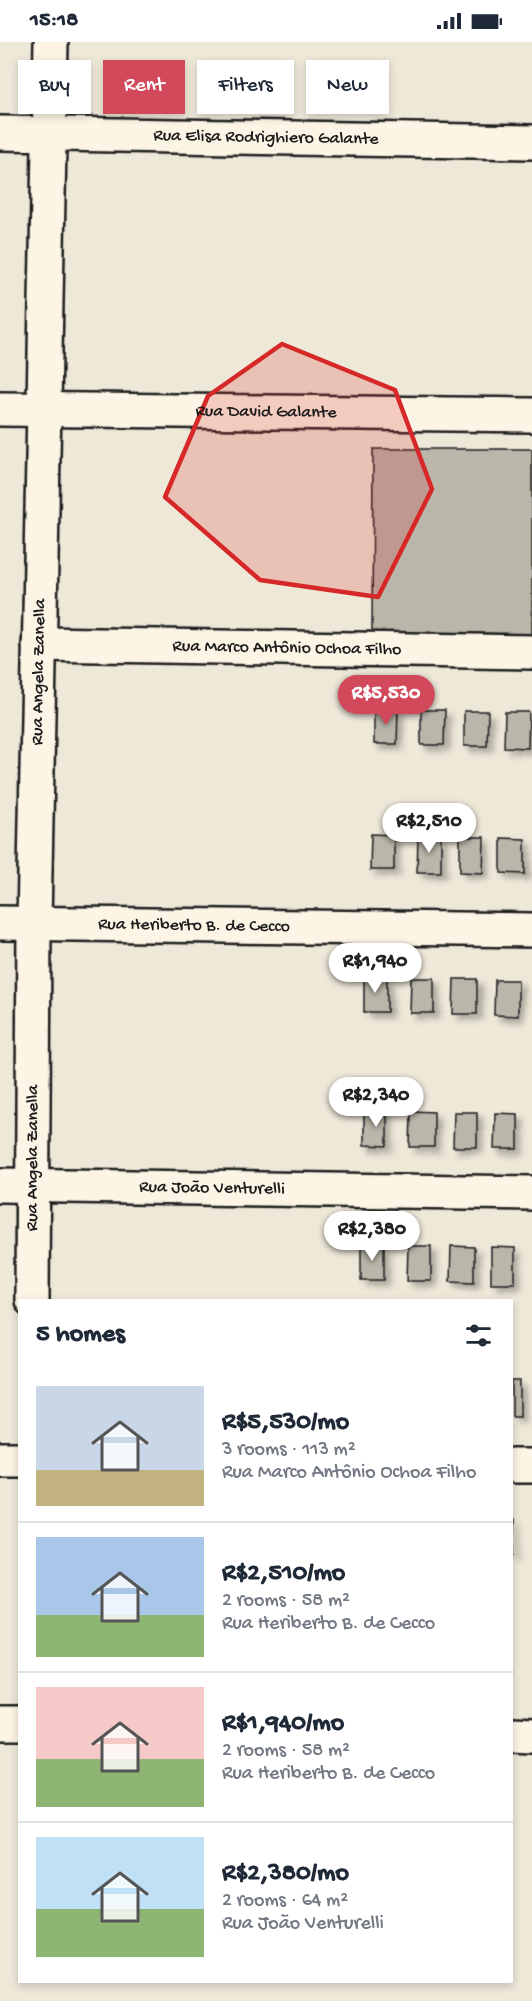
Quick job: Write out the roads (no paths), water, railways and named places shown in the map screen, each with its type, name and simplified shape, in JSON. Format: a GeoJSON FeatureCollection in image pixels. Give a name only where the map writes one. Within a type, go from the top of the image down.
{"type":"FeatureCollection","features":[{"type":"Feature","properties":{"kind":"street","name":"Rua Angela Zanella"},"geometry":{"type":"LineString","coordinates":[[32,1299],[34,924],[51,42]]}},
{"type":"Feature","properties":{"kind":"street","name":"Rua Elisa Rodrighiero Galante"},"geometry":{"type":"LineString","coordinates":[[0,133],[532,142]]}},
{"type":"Feature","properties":{"kind":"street","name":"Rua David Galante"},"geometry":{"type":"LineString","coordinates":[[0,408],[532,415]]}},
{"type":"Feature","properties":{"kind":"street","name":"Rua Marco Antônio Ochoa Filho"},"geometry":{"type":"LineString","coordinates":[[39,644],[532,652]]}},
{"type":"Feature","properties":{"kind":"street","name":"Rua Heriberto B. de Cecco"},"geometry":{"type":"LineString","coordinates":[[0,923],[532,930]]}},
{"type":"Feature","properties":{"kind":"street","name":"Rua João Venturelli"},"geometry":{"type":"LineString","coordinates":[[0,1185],[532,1193]]}},
{"type":"Feature","properties":{"kind":"street"},"geometry":{"type":"LineString","coordinates":[[0,1459],[18,1459]]}},
{"type":"Feature","properties":{"kind":"street"},"geometry":{"type":"LineString","coordinates":[[513,1466],[532,1466]]}},
{"type":"Feature","properties":{"kind":"street"},"geometry":{"type":"LineString","coordinates":[[0,1723],[18,1723]]}},
{"type":"Feature","properties":{"kind":"street"},"geometry":{"type":"LineString","coordinates":[[513,1734],[532,1735]]}}]}
